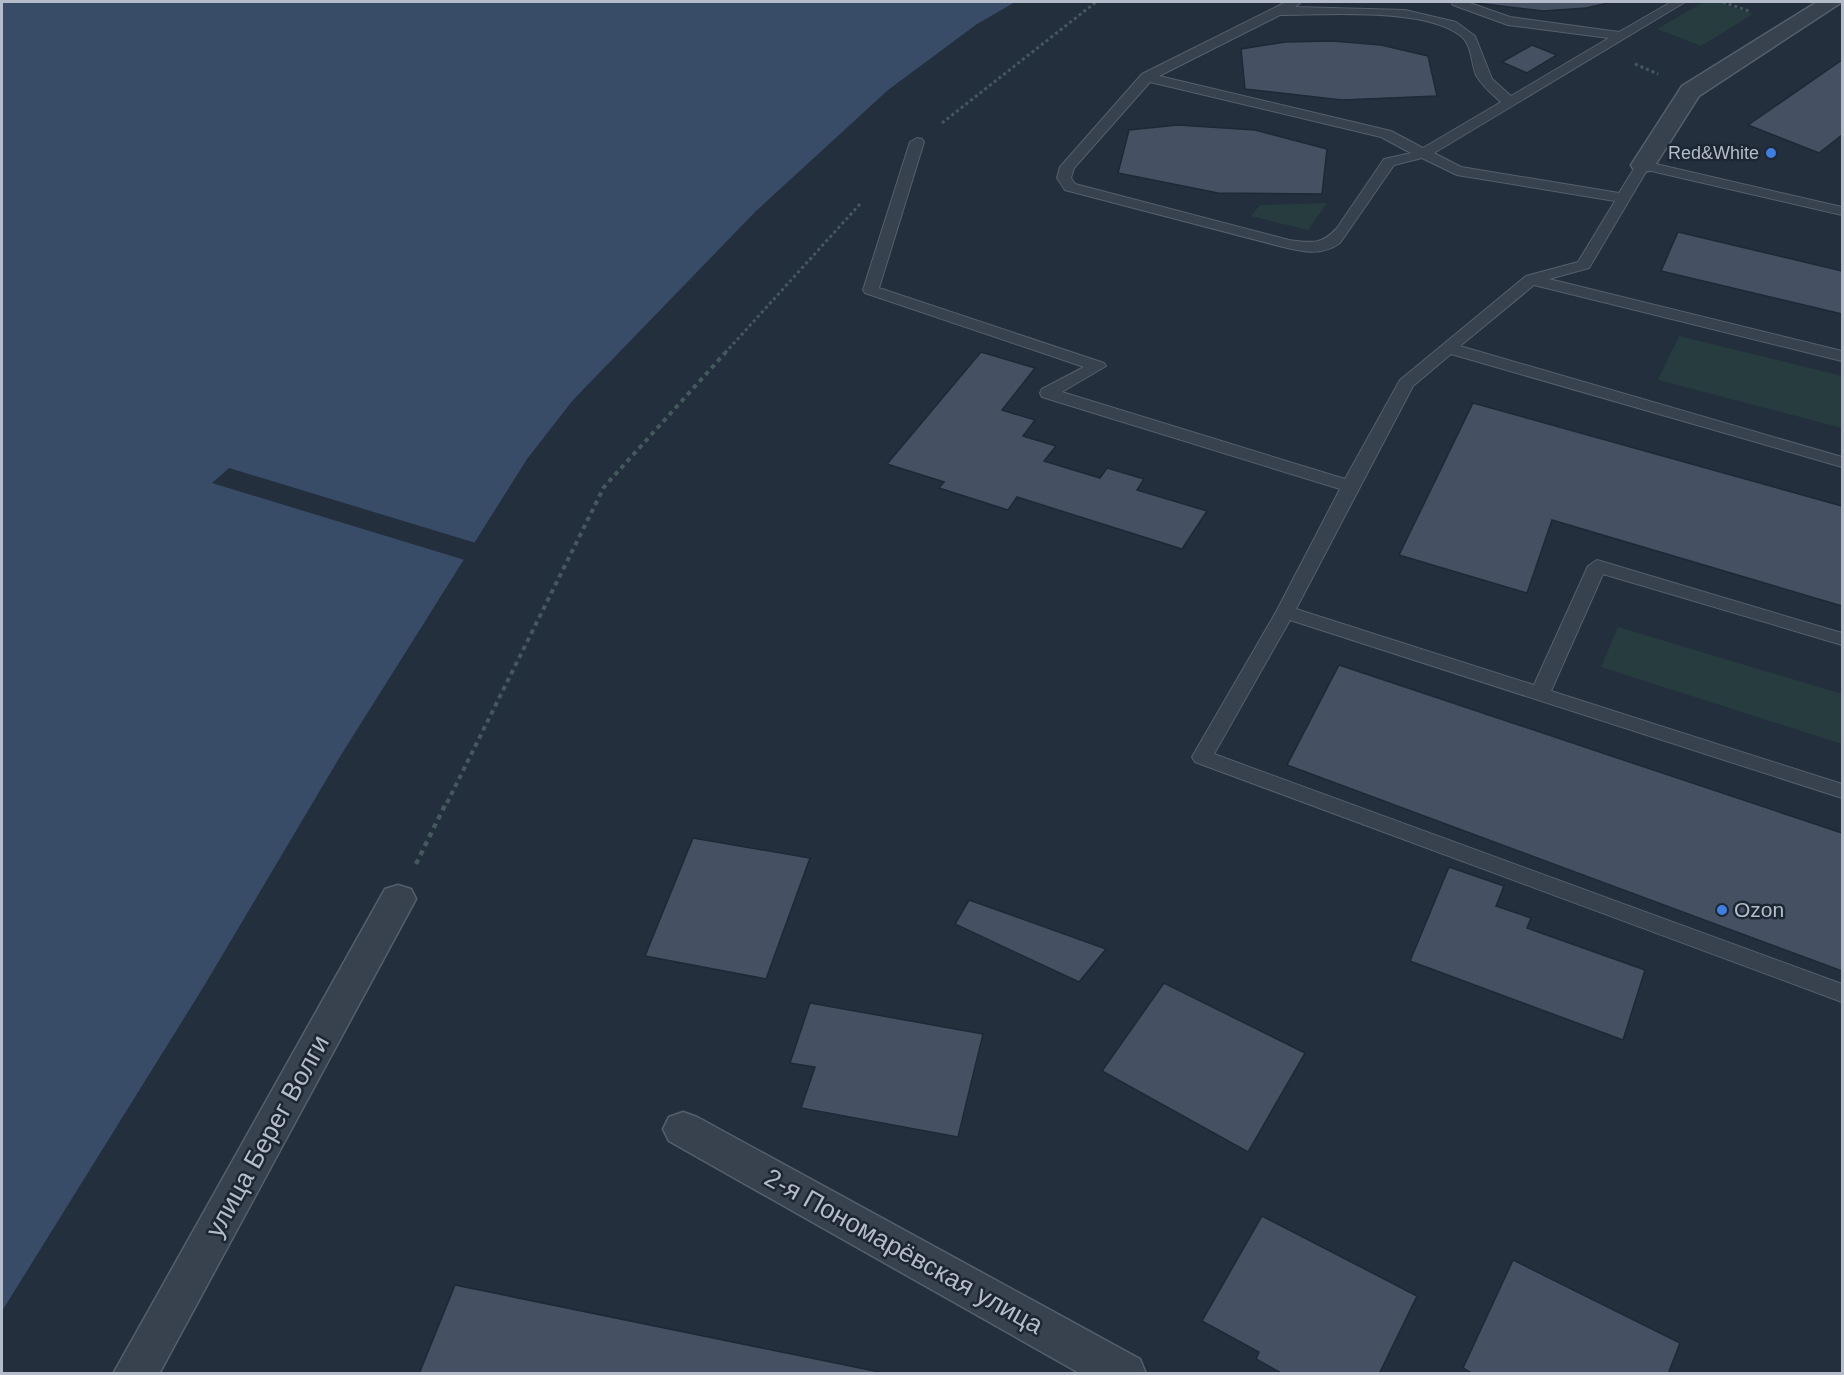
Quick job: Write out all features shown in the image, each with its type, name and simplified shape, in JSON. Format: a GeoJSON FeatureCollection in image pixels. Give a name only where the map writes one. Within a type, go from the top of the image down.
{"type":"FeatureCollection","features":[{"type":"Feature","properties":{"kind":"street"},"geometry":{"type":"LineString","coordinates":[[1643,165],[1690,91],[1831,2]]}},
{"type":"Feature","properties":{"kind":"street","name":"улица Берег Волги"},"geometry":{"type":"LineString","coordinates":[[135,1374],[398,899]]}},
{"type":"Feature","properties":{"kind":"street","name":"2-я Пономарёвская улица"},"geometry":{"type":"LineString","coordinates":[[683,1129],[1124,1374]]}},
{"type":"Feature","properties":{"kind":"lane"},"geometry":{"type":"LineString","coordinates":[[1295,2],[1147,77],[1067,167],[1064,178],[1070,187],[1309,248],[1326,246],[1340,235],[1389,162],[1423,153],[1679,2]]}},
{"type":"Feature","properties":{"kind":"lane"},"geometry":{"type":"LineString","coordinates":[[1457,2],[1508,21],[1622,36]]}},
{"type":"Feature","properties":{"kind":"lane"},"geometry":{"type":"LineString","coordinates":[[1276,11],[1404,14],[1449,23],[1465,32],[1473,42],[1486,80],[1509,102]]}},
{"type":"Feature","properties":{"kind":"lane"},"geometry":{"type":"LineString","coordinates":[[1147,77],[1386,134],[1457,171],[1624,198]]}},
{"type":"Feature","properties":{"kind":"lane"},"geometry":{"type":"LineString","coordinates":[[917,142],[871,290],[1098,366],[1048,393],[1350,486]]}},
{"type":"Feature","properties":{"kind":"lane"},"geometry":{"type":"LineString","coordinates":[[1841,209],[1643,165],[1584,265],[1531,279],[1406,383],[1285,612],[1202,757],[1842,993]]}},
{"type":"Feature","properties":{"kind":"lane"},"geometry":{"type":"LineString","coordinates":[[1531,279],[1842,356]]}},
{"type":"Feature","properties":{"kind":"lane"},"geometry":{"type":"LineString","coordinates":[[1448,348],[1842,462]]}},
{"type":"Feature","properties":{"kind":"lane"},"geometry":{"type":"LineString","coordinates":[[1540,694],[1598,566],[1842,639]]}},
{"type":"Feature","properties":{"kind":"lane"},"geometry":{"type":"LineString","coordinates":[[1285,612],[1842,791]]}},
{"type":"Feature","properties":{"kind":"path"},"geometry":{"type":"LineString","coordinates":[[917,142],[1096,2]]}},
{"type":"Feature","properties":{"kind":"path"},"geometry":{"type":"LineString","coordinates":[[1598,50],[1695,88]]}},
{"type":"Feature","properties":{"kind":"path"},"geometry":{"type":"LineString","coordinates":[[398,899],[604,487],[861,204]]}},
{"type":"Feature","properties":{"kind":"green space"},"geometry":{"type":"Polygon","coordinates":[[[1704,2],[1717,2],[1753,14],[1701,46],[1657,29],[1704,2]]]}},
{"type":"Feature","properties":{"kind":"green space"},"geometry":{"type":"Polygon","coordinates":[[[1327,203],[1308,230],[1251,216],[1260,205],[1327,203]]]}},
{"type":"Feature","properties":{"kind":"green space"},"geometry":{"type":"Polygon","coordinates":[[[1679,336],[1842,376],[1842,428],[1658,380],[1679,336]]]}},
{"type":"Feature","properties":{"kind":"green space"},"geometry":{"type":"Polygon","coordinates":[[[1618,627],[1842,694],[1842,744],[1601,667],[1618,627]]]}},
{"type":"Feature","properties":{"kind":"water"},"geometry":{"type":"Polygon","coordinates":[[[2,2],[1015,2],[977,24],[888,90],[756,211],[573,400],[527,459],[341,755],[204,986],[2,1311],[2,2]]]}},
{"type":"Feature","properties":{"kind":"pier"},"geometry":{"type":"Polygon","coordinates":[[[229,468],[479,544],[468,561],[212,483],[229,468]]]}},
{"type":"Feature","properties":{"kind":"building"},"geometry":{"type":"Polygon","coordinates":[[[1468,2],[1613,2],[1586,8],[1543,11],[1468,2]]]}},
{"type":"Feature","properties":{"kind":"building"},"geometry":{"type":"Polygon","coordinates":[[[1332,41],[1381,45],[1428,56],[1437,96],[1342,100],[1245,89],[1241,49],[1285,42],[1332,41]]]}},
{"type":"Feature","properties":{"kind":"building"},"geometry":{"type":"Polygon","coordinates":[[[1532,45],[1557,55],[1527,73],[1502,62],[1532,45]]]}},
{"type":"Feature","properties":{"kind":"building"},"geometry":{"type":"Polygon","coordinates":[[[1842,60],[1842,135],[1819,153],[1748,125],[1842,60]]]}},
{"type":"Feature","properties":{"kind":"building"},"geometry":{"type":"Polygon","coordinates":[[[1178,125],[1255,130],[1327,149],[1322,194],[1218,193],[1118,173],[1129,130],[1178,125]]]}},
{"type":"Feature","properties":{"kind":"building"},"geometry":{"type":"Polygon","coordinates":[[[1678,232],[1842,271],[1842,314],[1661,271],[1678,232]]]}},
{"type":"Feature","properties":{"kind":"building"},"geometry":{"type":"Polygon","coordinates":[[[981,352],[1035,368],[1002,410],[1035,420],[1023,436],[1056,446],[1044,461],[1100,478],[1107,468],[1144,479],[1137,490],[1207,511],[1182,549],[1017,497],[1008,510],[939,488],[944,482],[887,464],[981,352]]]}},
{"type":"Feature","properties":{"kind":"building"},"geometry":{"type":"Polygon","coordinates":[[[1473,403],[1842,506],[1842,606],[1552,520],[1527,593],[1399,555],[1473,403]]]}},
{"type":"Feature","properties":{"kind":"building"},"geometry":{"type":"Polygon","coordinates":[[[1339,665],[1842,833],[1842,971],[1287,765],[1339,665]]]}},
{"type":"Feature","properties":{"kind":"building"},"geometry":{"type":"Polygon","coordinates":[[[693,838],[810,858],[766,979],[645,956],[693,838]]]}},
{"type":"Feature","properties":{"kind":"building"},"geometry":{"type":"Polygon","coordinates":[[[1449,867],[1504,886],[1496,906],[1531,918],[1527,928],[1645,970],[1623,1040],[1410,961],[1449,867]]]}},
{"type":"Feature","properties":{"kind":"building"},"geometry":{"type":"Polygon","coordinates":[[[969,900],[1106,949],[1079,982],[955,924],[969,900]]]}},
{"type":"Feature","properties":{"kind":"building"},"geometry":{"type":"Polygon","coordinates":[[[1164,983],[1305,1053],[1248,1152],[1102,1071],[1164,983]]]}},
{"type":"Feature","properties":{"kind":"building"},"geometry":{"type":"Polygon","coordinates":[[[810,1003],[983,1034],[958,1137],[801,1108],[815,1067],[790,1063],[810,1003]]]}},
{"type":"Feature","properties":{"kind":"building"},"geometry":{"type":"Polygon","coordinates":[[[1262,1216],[1417,1296],[1379,1374],[1283,1374],[1256,1359],[1259,1352],[1202,1321],[1262,1216]]]}},
{"type":"Feature","properties":{"kind":"building"},"geometry":{"type":"Polygon","coordinates":[[[1513,1260],[1680,1343],[1668,1374],[1473,1374],[1463,1368],[1513,1260]]]}},
{"type":"Feature","properties":{"kind":"building"},"geometry":{"type":"Polygon","coordinates":[[[455,1285],[889,1374],[419,1374],[455,1285]]]}},
{"type":"Feature","properties":{"kind":"place","name":"Red&White"},"geometry":{"type":"Point","coordinates":[1771,153]}},
{"type":"Feature","properties":{"kind":"place","name":"Ozon"},"geometry":{"type":"Point","coordinates":[1722,910]}}]}
